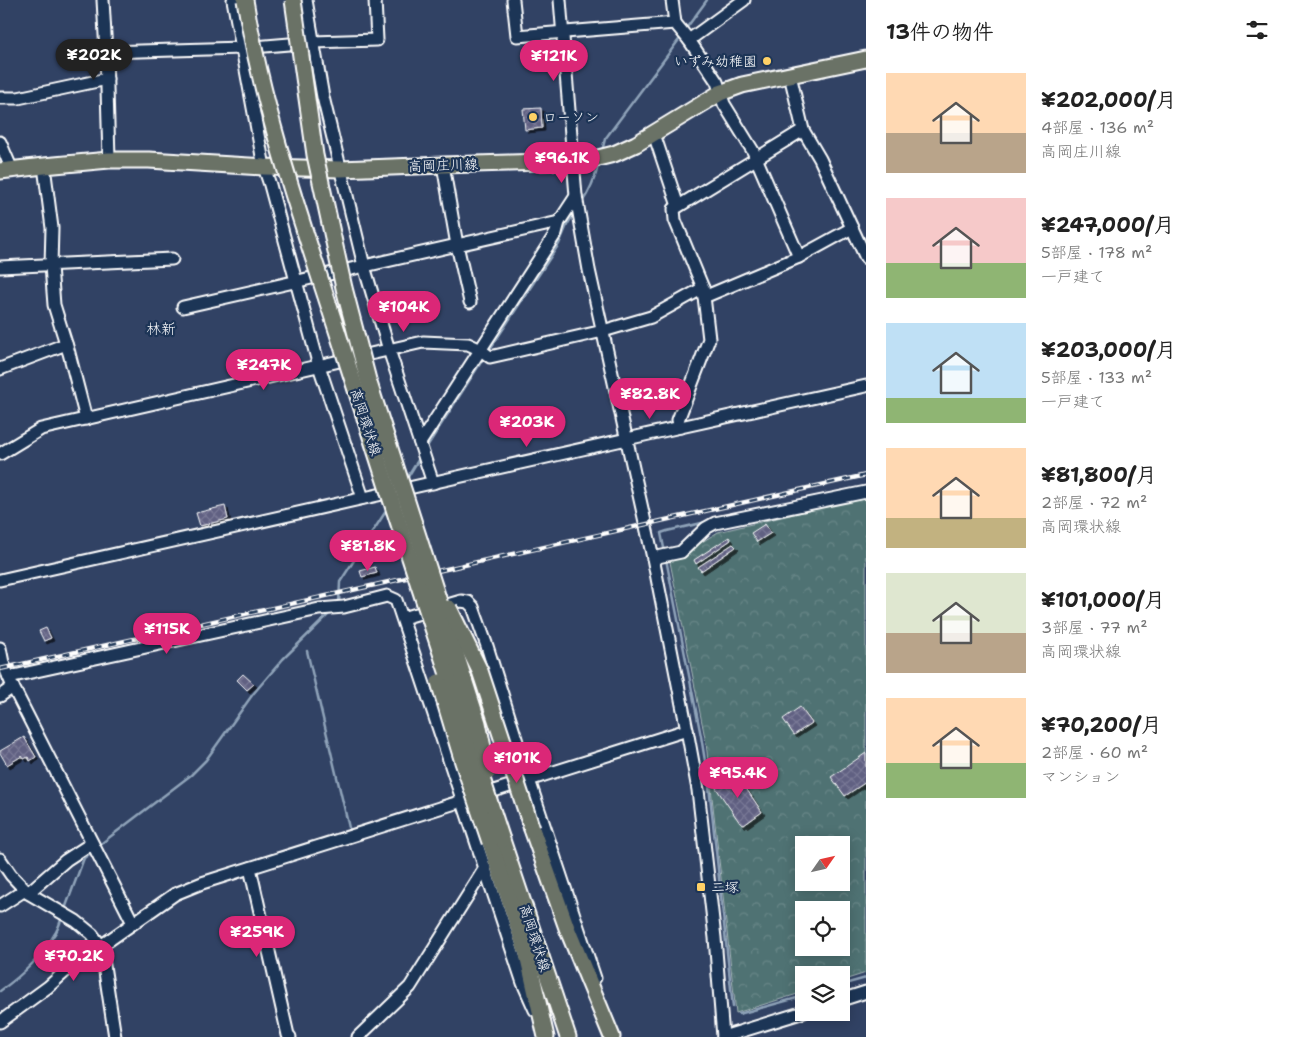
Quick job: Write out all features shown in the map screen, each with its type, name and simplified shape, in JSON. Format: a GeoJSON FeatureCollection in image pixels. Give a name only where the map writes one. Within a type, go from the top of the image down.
{"type":"FeatureCollection","features":[{"type":"Feature","properties":{"kind":"main road","name":"高岡環状線"},"geometry":{"type":"LineString","coordinates":[[245,0],[252,42],[283,161],[496,841],[568,1037]]}},
{"type":"Feature","properties":{"kind":"main road","name":"高岡環状線"},"geometry":{"type":"LineString","coordinates":[[293,0],[315,155],[344,288],[368,380],[478,723],[496,841]]}},
{"type":"Feature","properties":{"kind":"main road","name":"高岡庄川線"},"geometry":{"type":"LineString","coordinates":[[6,171],[109,160],[149,160],[264,167],[340,169],[590,160],[614,154],[636,144],[720,94],[742,85],[866,59]]}},
{"type":"Feature","properties":{"kind":"main road"},"geometry":{"type":"LineString","coordinates":[[427,564],[480,670],[532,829],[567,928],[612,1037]]}},
{"type":"Feature","properties":{"kind":"main road"},"geometry":{"type":"LineString","coordinates":[[496,841],[527,954],[545,1035]]}},
{"type":"Feature","properties":{"kind":"main road"},"geometry":{"type":"LineString","coordinates":[[601,1012],[602,1037]]}},
{"type":"Feature","properties":{"kind":"street"},"geometry":{"type":"LineString","coordinates":[[103,0],[109,160]]}},
{"type":"Feature","properties":{"kind":"street"},"geometry":{"type":"LineString","coordinates":[[233,0],[264,167],[319,366],[362,498]]}},
{"type":"Feature","properties":{"kind":"street"},"geometry":{"type":"LineString","coordinates":[[306,0],[323,97],[364,266],[433,483]]}},
{"type":"Feature","properties":{"kind":"street"},"geometry":{"type":"LineString","coordinates":[[106,52],[242,48],[313,42],[377,40],[375,0]]}},
{"type":"Feature","properties":{"kind":"street"},"geometry":{"type":"LineString","coordinates":[[513,0],[517,36],[675,23]]}},
{"type":"Feature","properties":{"kind":"street"},"geometry":{"type":"LineString","coordinates":[[560,0],[580,224],[588,270],[653,558],[688,730],[705,846],[723,1037],[795,1015]]}},
{"type":"Feature","properties":{"kind":"street"},"geometry":{"type":"LineString","coordinates":[[672,0],[675,23],[689,40],[717,82],[724,104],[753,151],[799,257]]}},
{"type":"Feature","properties":{"kind":"street"},"geometry":{"type":"LineString","coordinates":[[689,40],[744,0]]}},
{"type":"Feature","properties":{"kind":"street"},"geometry":{"type":"LineString","coordinates":[[790,74],[803,130],[820,159],[866,258]]}},
{"type":"Feature","properties":{"kind":"street"},"geometry":{"type":"LineString","coordinates":[[0,98],[18,98],[107,79]]}},
{"type":"Feature","properties":{"kind":"street"},"geometry":{"type":"LineString","coordinates":[[680,427],[678,420],[709,339],[704,292],[675,220],[674,209],[803,130]]}},
{"type":"Feature","properties":{"kind":"street"},"geometry":{"type":"LineString","coordinates":[[654,134],[678,206]]}},
{"type":"Feature","properties":{"kind":"street"},"geometry":{"type":"LineString","coordinates":[[0,142],[6,171]]}},
{"type":"Feature","properties":{"kind":"street"},"geometry":{"type":"LineString","coordinates":[[442,165],[457,246],[470,302]]}},
{"type":"Feature","properties":{"kind":"street"},"geometry":{"type":"LineString","coordinates":[[44,166],[52,228],[51,266],[54,305],[86,418]]}},
{"type":"Feature","properties":{"kind":"street"},"geometry":{"type":"LineString","coordinates":[[420,444],[485,353],[556,234],[559,222],[577,200]]}},
{"type":"Feature","properties":{"kind":"street"},"geometry":{"type":"LineString","coordinates":[[184,307],[559,222]]}},
{"type":"Feature","properties":{"kind":"street"},"geometry":{"type":"LineString","coordinates":[[0,454],[41,429],[423,342],[468,344],[485,353],[603,331],[651,317],[704,292],[799,257],[852,228]]}},
{"type":"Feature","properties":{"kind":"street"},"geometry":{"type":"LineString","coordinates":[[0,267],[172,259]]}},
{"type":"Feature","properties":{"kind":"street"},"geometry":{"type":"LineString","coordinates":[[0,369],[66,344]]}},
{"type":"Feature","properties":{"kind":"street"},"geometry":{"type":"LineString","coordinates":[[0,580],[866,386]]}},
{"type":"Feature","properties":{"kind":"street"},"geometry":{"type":"LineString","coordinates":[[653,558],[680,552],[706,528],[715,523],[866,492]]}},
{"type":"Feature","properties":{"kind":"street"},"geometry":{"type":"LineString","coordinates":[[0,696],[11,682],[320,609],[344,607],[387,596],[396,600],[523,983],[545,1035]]}},
{"type":"Feature","properties":{"kind":"street"},"geometry":{"type":"LineString","coordinates":[[403,618],[461,601],[468,602],[472,606],[596,983],[601,1012]]}},
{"type":"Feature","properties":{"kind":"street"},"geometry":{"type":"LineString","coordinates":[[0,648],[3,663],[11,682],[134,923]]}},
{"type":"Feature","properties":{"kind":"street"},"geometry":{"type":"LineString","coordinates":[[432,708],[499,684]]}},
{"type":"Feature","properties":{"kind":"street"},"geometry":{"type":"LineString","coordinates":[[0,1022],[48,987],[68,969],[175,894],[202,883],[688,730]]}},
{"type":"Feature","properties":{"kind":"street"},"geometry":{"type":"LineString","coordinates":[[0,906],[26,892],[92,842]]}},
{"type":"Feature","properties":{"kind":"street"},"geometry":{"type":"LineString","coordinates":[[0,859],[26,892],[76,921],[92,934],[101,946],[115,1037]]}},
{"type":"Feature","properties":{"kind":"street"},"geometry":{"type":"LineString","coordinates":[[250,868],[290,1037]]}},
{"type":"Feature","properties":{"kind":"street"},"geometry":{"type":"LineString","coordinates":[[358,1037],[410,987],[485,868]]}},
{"type":"Feature","properties":{"kind":"street"},"geometry":{"type":"LineString","coordinates":[[850,997],[866,992]]}},
{"type":"Feature","properties":{"kind":"green space"},"geometry":{"type":"Polygon","coordinates":[[[866,497],[866,973],[850,978],[850,966],[795,966],[795,995],[736,1013],[706,743],[670,562],[718,532],[866,497]]]}},
{"type":"Feature","properties":{"kind":"building"},"geometry":{"type":"Polygon","coordinates":[[[541,108],[542,128],[525,130],[523,109],[541,108]]]}},
{"type":"Feature","properties":{"kind":"building"},"geometry":{"type":"Polygon","coordinates":[[[225,506],[228,519],[200,526],[196,513],[225,506]]]}},
{"type":"Feature","properties":{"kind":"building"},"geometry":{"type":"Polygon","coordinates":[[[765,524],[771,533],[757,542],[751,533],[765,524]]]}},
{"type":"Feature","properties":{"kind":"building"},"geometry":{"type":"Polygon","coordinates":[[[729,537],[731,540],[696,564],[694,560],[729,537]]]}},
{"type":"Feature","properties":{"kind":"building"},"geometry":{"type":"Polygon","coordinates":[[[733,544],[736,547],[701,571],[698,567],[733,544]]]}},
{"type":"Feature","properties":{"kind":"building"},"geometry":{"type":"Polygon","coordinates":[[[375,567],[377,573],[362,577],[360,571],[375,567]]]}},
{"type":"Feature","properties":{"kind":"building"},"geometry":{"type":"Polygon","coordinates":[[[46,628],[51,638],[44,641],[39,631],[46,628]]]}},
{"type":"Feature","properties":{"kind":"building"},"geometry":{"type":"Polygon","coordinates":[[[243,674],[254,684],[247,690],[237,680],[243,674]]]}},
{"type":"Feature","properties":{"kind":"building"},"geometry":{"type":"Polygon","coordinates":[[[800,707],[812,723],[794,735],[783,719],[800,707]]]}},
{"type":"Feature","properties":{"kind":"building"},"geometry":{"type":"Polygon","coordinates":[[[24,737],[36,757],[30,761],[28,757],[24,759],[22,756],[7,765],[0,751],[24,737]]]}},
{"type":"Feature","properties":{"kind":"building"},"geometry":{"type":"Polygon","coordinates":[[[866,753],[866,782],[845,796],[831,777],[866,753]]]}},
{"type":"Feature","properties":{"kind":"building"},"geometry":{"type":"Polygon","coordinates":[[[735,772],[762,812],[744,825],[740,823],[716,788],[718,783],[735,772]]]}},
{"type":"Feature","properties":{"kind":"waterway"},"geometry":{"type":"LineString","coordinates":[[685,30],[707,0]]}},
{"type":"Feature","properties":{"kind":"waterway"},"geometry":{"type":"LineString","coordinates":[[602,151],[605,139],[681,37]]}},
{"type":"Feature","properties":{"kind":"waterway"},"geometry":{"type":"LineString","coordinates":[[581,204],[592,185],[599,163]]}},
{"type":"Feature","properties":{"kind":"waterway"},"geometry":{"type":"LineString","coordinates":[[488,352],[559,244],[575,212]]}},
{"type":"Feature","properties":{"kind":"waterway"},"geometry":{"type":"LineString","coordinates":[[426,448],[485,356]]}},
{"type":"Feature","properties":{"kind":"waterway"},"geometry":{"type":"LineString","coordinates":[[406,480],[420,457]]}},
{"type":"Feature","properties":{"kind":"waterway"},"geometry":{"type":"LineString","coordinates":[[339,603],[340,582],[388,508]]}},
{"type":"Feature","properties":{"kind":"waterway"},"geometry":{"type":"LineString","coordinates":[[665,553],[661,533],[706,522]]}},
{"type":"Feature","properties":{"kind":"waterway"},"geometry":{"type":"LineString","coordinates":[[666,559],[709,786],[733,1007]]}},
{"type":"Feature","properties":{"kind":"waterway"},"geometry":{"type":"LineString","coordinates":[[98,846],[191,775],[206,760],[253,694],[283,659],[330,613]]}},
{"type":"Feature","properties":{"kind":"waterway"},"geometry":{"type":"LineString","coordinates":[[307,651],[350,832]]}},
{"type":"Feature","properties":{"kind":"waterway"},"geometry":{"type":"LineString","coordinates":[[65,909],[84,858],[92,852]]}},
{"type":"Feature","properties":{"kind":"waterway"},"geometry":{"type":"LineString","coordinates":[[0,991],[37,959],[55,933],[62,917]]}},
{"type":"Feature","properties":{"kind":"waterway"},"geometry":{"type":"LineString","coordinates":[[850,982],[866,978]]}},
{"type":"Feature","properties":{"kind":"waterway"},"geometry":{"type":"LineString","coordinates":[[739,1014],[795,998]]}},
{"type":"Feature","properties":{"kind":"railway"},"geometry":{"type":"LineString","coordinates":[[0,669],[866,475]]}},
{"type":"Feature","properties":{"kind":"place","name":"いずみ幼稚園"},"geometry":{"type":"Point","coordinates":[767,61]}},
{"type":"Feature","properties":{"kind":"place","name":"ローソン"},"geometry":{"type":"Point","coordinates":[533,117]}},
{"type":"Feature","properties":{"kind":"place","name":"二塚"},"geometry":{"type":"Point","coordinates":[701,887]}},
{"type":"Feature","properties":{"kind":"district","name":"林新"},"geometry":{"type":"Point","coordinates":[161,329]}}]}
